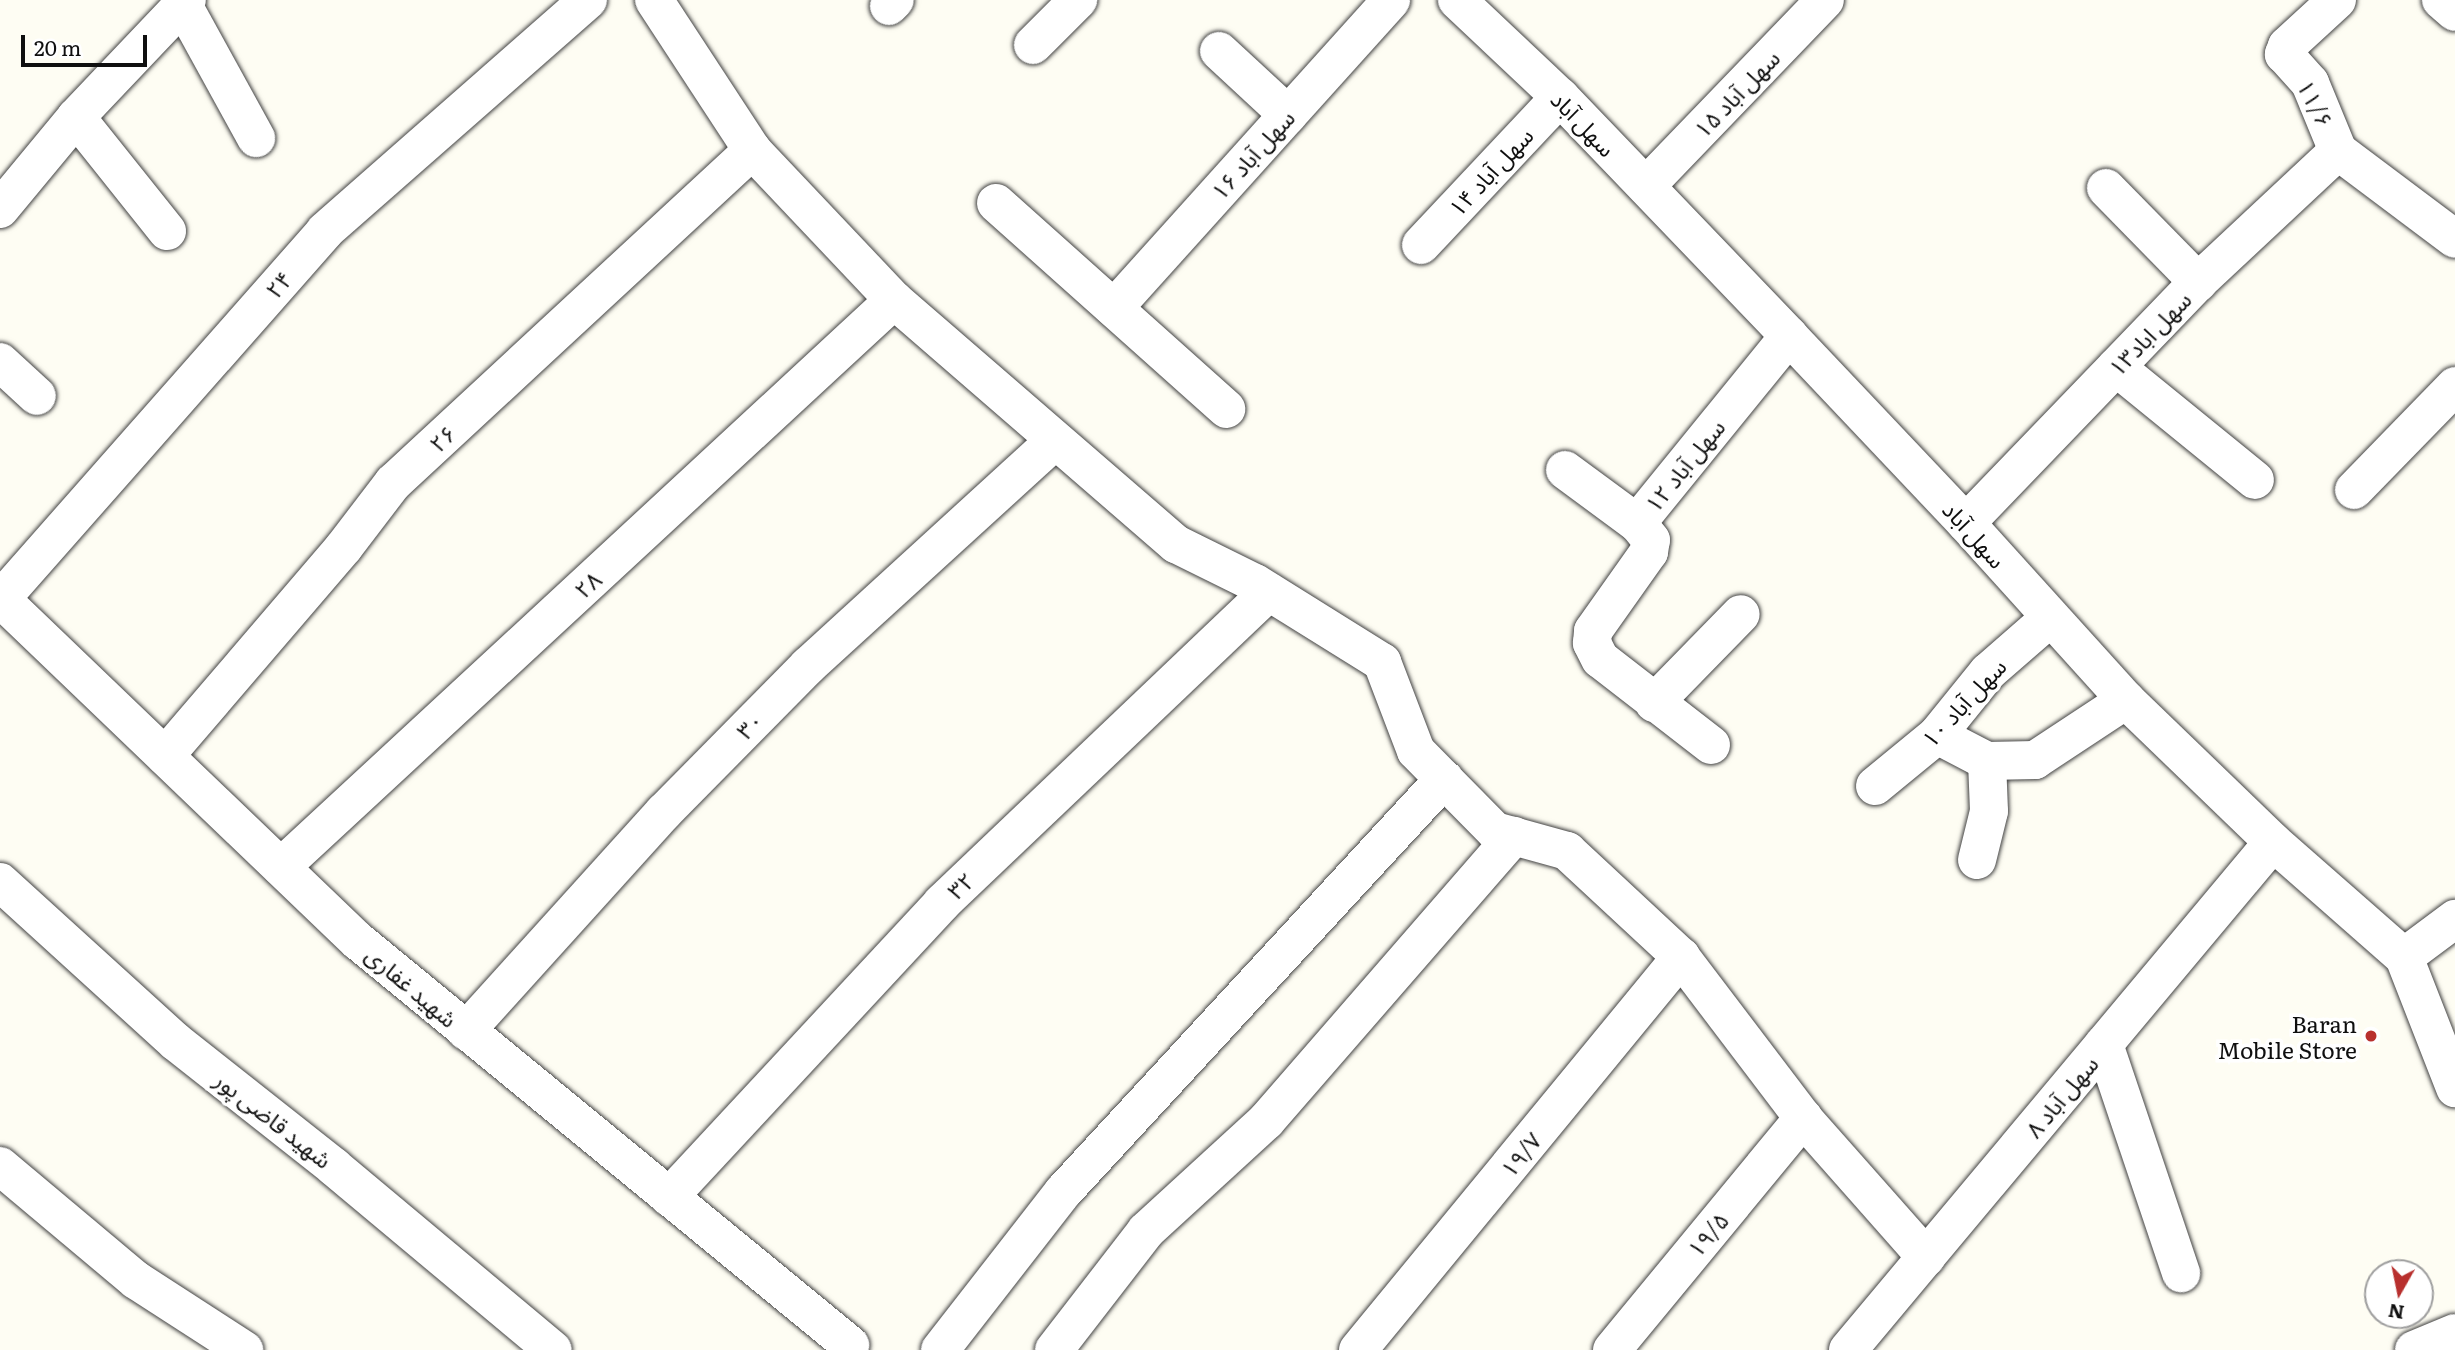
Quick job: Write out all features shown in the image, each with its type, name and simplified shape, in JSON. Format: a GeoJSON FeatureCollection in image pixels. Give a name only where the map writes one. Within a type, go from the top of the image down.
{"type":"FeatureCollection","features":[{"type":"Feature","properties":{"kind":"street","name":"۲۴"},"geometry":{"type":"LineString","coordinates":[[0,598],[324,231],[588,0]]}},
{"type":"Feature","properties":{"kind":"street"},"geometry":{"type":"LineString","coordinates":[[654,0],[752,150],[894,300],[1176,544],[1269,592],[1382,662],[1416,751],[1495,831],[1567,850],[1681,957],[1803,1118],[1926,1257]]}},
{"type":"Feature","properties":{"kind":"street"},"geometry":{"type":"LineString","coordinates":[[1033,45],[1078,0]]}},
{"type":"Feature","properties":{"kind":"street","name":"سهل آباد ۱۶"},"geometry":{"type":"LineString","coordinates":[[1114,308],[1391,0]]}},
{"type":"Feature","properties":{"kind":"street","name":"سهل آباد"},"geometry":{"type":"LineString","coordinates":[[1457,0],[1560,97],[1789,335],[1966,523],[2126,700],[2273,842],[2404,957],[2452,1075]]}},
{"type":"Feature","properties":{"kind":"street","name":"سهل آباد ۱۵"},"geometry":{"type":"LineString","coordinates":[[1646,186],[1825,0]]}},
{"type":"Feature","properties":{"kind":"street","name":"۱۱/۶"},"geometry":{"type":"LineString","coordinates":[[2337,0],[2287,46],[2284,54],[2310,83],[2338,151]]}},
{"type":"Feature","properties":{"kind":"street"},"geometry":{"type":"LineString","coordinates":[[2441,0],[2455,12]]}},
{"type":"Feature","properties":{"kind":"street"},"geometry":{"type":"LineString","coordinates":[[0,209],[76,117],[185,2],[256,138]]}},
{"type":"Feature","properties":{"kind":"street"},"geometry":{"type":"LineString","coordinates":[[1219,51],[1287,115]]}},
{"type":"Feature","properties":{"kind":"street","name":"سهل آباد ۱۴"},"geometry":{"type":"LineString","coordinates":[[1421,245],[1560,97]]}},
{"type":"Feature","properties":{"kind":"street"},"geometry":{"type":"LineString","coordinates":[[76,117],[167,231]]}},
{"type":"Feature","properties":{"kind":"street","name":"۲۶"},"geometry":{"type":"LineString","coordinates":[[165,756],[344,547],[393,483],[752,150]]}},
{"type":"Feature","properties":{"kind":"street"},"geometry":{"type":"LineString","coordinates":[[2338,151],[2455,239]]}},
{"type":"Feature","properties":{"kind":"street","name":"سهل اباد۱۳"},"geometry":{"type":"LineString","coordinates":[[1966,523],[2198,282],[2338,151]]}},
{"type":"Feature","properties":{"kind":"street"},"geometry":{"type":"LineString","coordinates":[[2106,188],[2198,282]]}},
{"type":"Feature","properties":{"kind":"street"},"geometry":{"type":"LineString","coordinates":[[996,203],[1226,409]]}},
{"type":"Feature","properties":{"kind":"street","name":"۲۸"},"geometry":{"type":"LineString","coordinates":[[281,867],[894,300]]}},
{"type":"Feature","properties":{"kind":"street","name":"سهل آباد ۱۲"},"geometry":{"type":"LineString","coordinates":[[1711,745],[1600,659],[1592,643],[1593,631],[1649,552],[1651,540],[1637,523],[1789,335]]}},
{"type":"Feature","properties":{"kind":"street"},"geometry":{"type":"LineString","coordinates":[[0,362],[37,396]]}},
{"type":"Feature","properties":{"kind":"street"},"geometry":{"type":"LineString","coordinates":[[2116,367],[2255,480]]}},
{"type":"Feature","properties":{"kind":"street"},"geometry":{"type":"LineString","coordinates":[[2354,490],[2455,386]]}},
{"type":"Feature","properties":{"kind":"street","name":"۳۰"},"geometry":{"type":"LineString","coordinates":[[467,1031],[663,812],[808,666],[1054,441]]}},
{"type":"Feature","properties":{"kind":"street"},"geometry":{"type":"LineString","coordinates":[[1565,470],[1637,523]]}},
{"type":"Feature","properties":{"kind":"street","name":"۳۲"},"geometry":{"type":"LineString","coordinates":[[669,1197],[942,902],[1269,592]]}},
{"type":"Feature","properties":{"kind":"street","name":"شهید غفاری"},"geometry":{"type":"LineString","coordinates":[[0,598],[358,941],[849,1345]]}},
{"type":"Feature","properties":{"kind":"street"},"geometry":{"type":"LineString","coordinates":[[1654,703],[1741,614]]}},
{"type":"Feature","properties":{"kind":"street","name":"سهل آباد ۱۰"},"geometry":{"type":"LineString","coordinates":[[1875,786],[1937,735],[1988,672],[2050,618]]}},
{"type":"Feature","properties":{"kind":"street"},"geometry":{"type":"LineString","coordinates":[[1937,735],[1987,761],[2035,760],[2126,700]]}},
{"type":"Feature","properties":{"kind":"street"},"geometry":{"type":"LineString","coordinates":[[1977,860],[1989,811],[1987,761]]}},
{"type":"Feature","properties":{"kind":"street"},"geometry":{"type":"LineString","coordinates":[[940,1350],[1063,1192],[1444,779]]}},
{"type":"Feature","properties":{"kind":"street"},"geometry":{"type":"LineString","coordinates":[[1054,1350],[1146,1231],[1266,1121],[1514,836]]}},
{"type":"Feature","properties":{"kind":"street","name":"سهل آباد ۸"},"geometry":{"type":"LineString","coordinates":[[1848,1350],[2273,842]]}},
{"type":"Feature","properties":{"kind":"street","name":"شهید قاضی پور"},"geometry":{"type":"LineString","coordinates":[[0,883],[176,1042],[334,1167],[553,1350]]}},
{"type":"Feature","properties":{"kind":"street"},"geometry":{"type":"LineString","coordinates":[[2404,957],[2455,919]]}},
{"type":"Feature","properties":{"kind":"street","name":"۱۹/۷"},"geometry":{"type":"LineString","coordinates":[[1358,1350],[1681,957]]}},
{"type":"Feature","properties":{"kind":"street"},"geometry":{"type":"LineString","coordinates":[[2104,1044],[2181,1273]]}},
{"type":"Feature","properties":{"kind":"street","name":"۱۹/۵"},"geometry":{"type":"LineString","coordinates":[[1612,1350],[1803,1118]]}},
{"type":"Feature","properties":{"kind":"street"},"geometry":{"type":"LineString","coordinates":[[0,1166],[136,1280],[244,1350]]}},
{"type":"Feature","properties":{"kind":"street"},"geometry":{"type":"LineString","coordinates":[[2414,1350],[2455,1333]]}},
{"type":"Feature","properties":{"kind":"place","name":"Baran Mobile Store"},"geometry":{"type":"Point","coordinates":[2371,1036]}}]}
